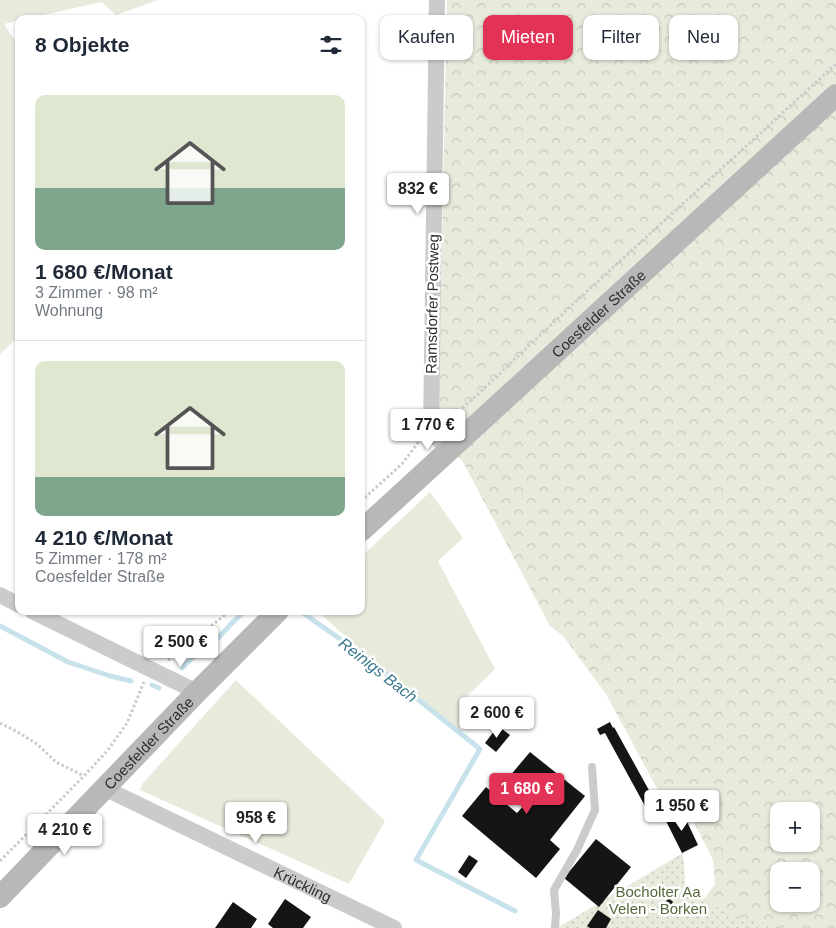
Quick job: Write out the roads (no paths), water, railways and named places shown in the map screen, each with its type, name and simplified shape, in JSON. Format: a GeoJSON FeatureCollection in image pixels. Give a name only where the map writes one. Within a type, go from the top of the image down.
{"type":"FeatureCollection","features":[{"type":"Feature","properties":{"kind":"main road","name":"Coesfelder Straße"},"geometry":{"type":"LineString","coordinates":[[365,527],[836,95]]}},
{"type":"Feature","properties":{"kind":"main road","name":"Coesfelder Straße"},"geometry":{"type":"LineString","coordinates":[[0,897],[197,692],[274,615]]}},
{"type":"Feature","properties":{"kind":"street","name":"Ramsdorfer Postweg"},"geometry":{"type":"LineString","coordinates":[[437,0],[431,431],[449,451]]}},
{"type":"Feature","properties":{"kind":"street"},"geometry":{"type":"LineString","coordinates":[[0,596],[15,603]]}},
{"type":"Feature","properties":{"kind":"street"},"geometry":{"type":"LineString","coordinates":[[40,615],[197,692]]}},
{"type":"Feature","properties":{"kind":"street","name":"Krückling"},"geometry":{"type":"LineString","coordinates":[[104,788],[394,928]]}},
{"type":"Feature","properties":{"kind":"lane"},"geometry":{"type":"LineString","coordinates":[[555,928],[554,890],[577,850],[595,810],[592,767]]}},
{"type":"Feature","properties":{"kind":"waterway","name":"Reinigs Bach"},"geometry":{"type":"LineString","coordinates":[[182,668],[196,654],[217,639],[241,615]]}},
{"type":"Feature","properties":{"kind":"waterway","name":"Reinigs Bach"},"geometry":{"type":"LineString","coordinates":[[306,615],[356,650],[480,749],[416,860],[515,911]]}},
{"type":"Feature","properties":{"kind":"waterway","name":"Reinigs Bach"},"geometry":{"type":"LineString","coordinates":[[0,626],[68,662],[131,681]]}},
{"type":"Feature","properties":{"kind":"waterway","name":"Reinigs Bach"},"geometry":{"type":"LineString","coordinates":[[152,685],[159,688]]}},
{"type":"Feature","properties":{"kind":"park label","name":"Bocholter Aa Velen - Borken"},"geometry":{"type":"Point","coordinates":[658,900]}}]}
